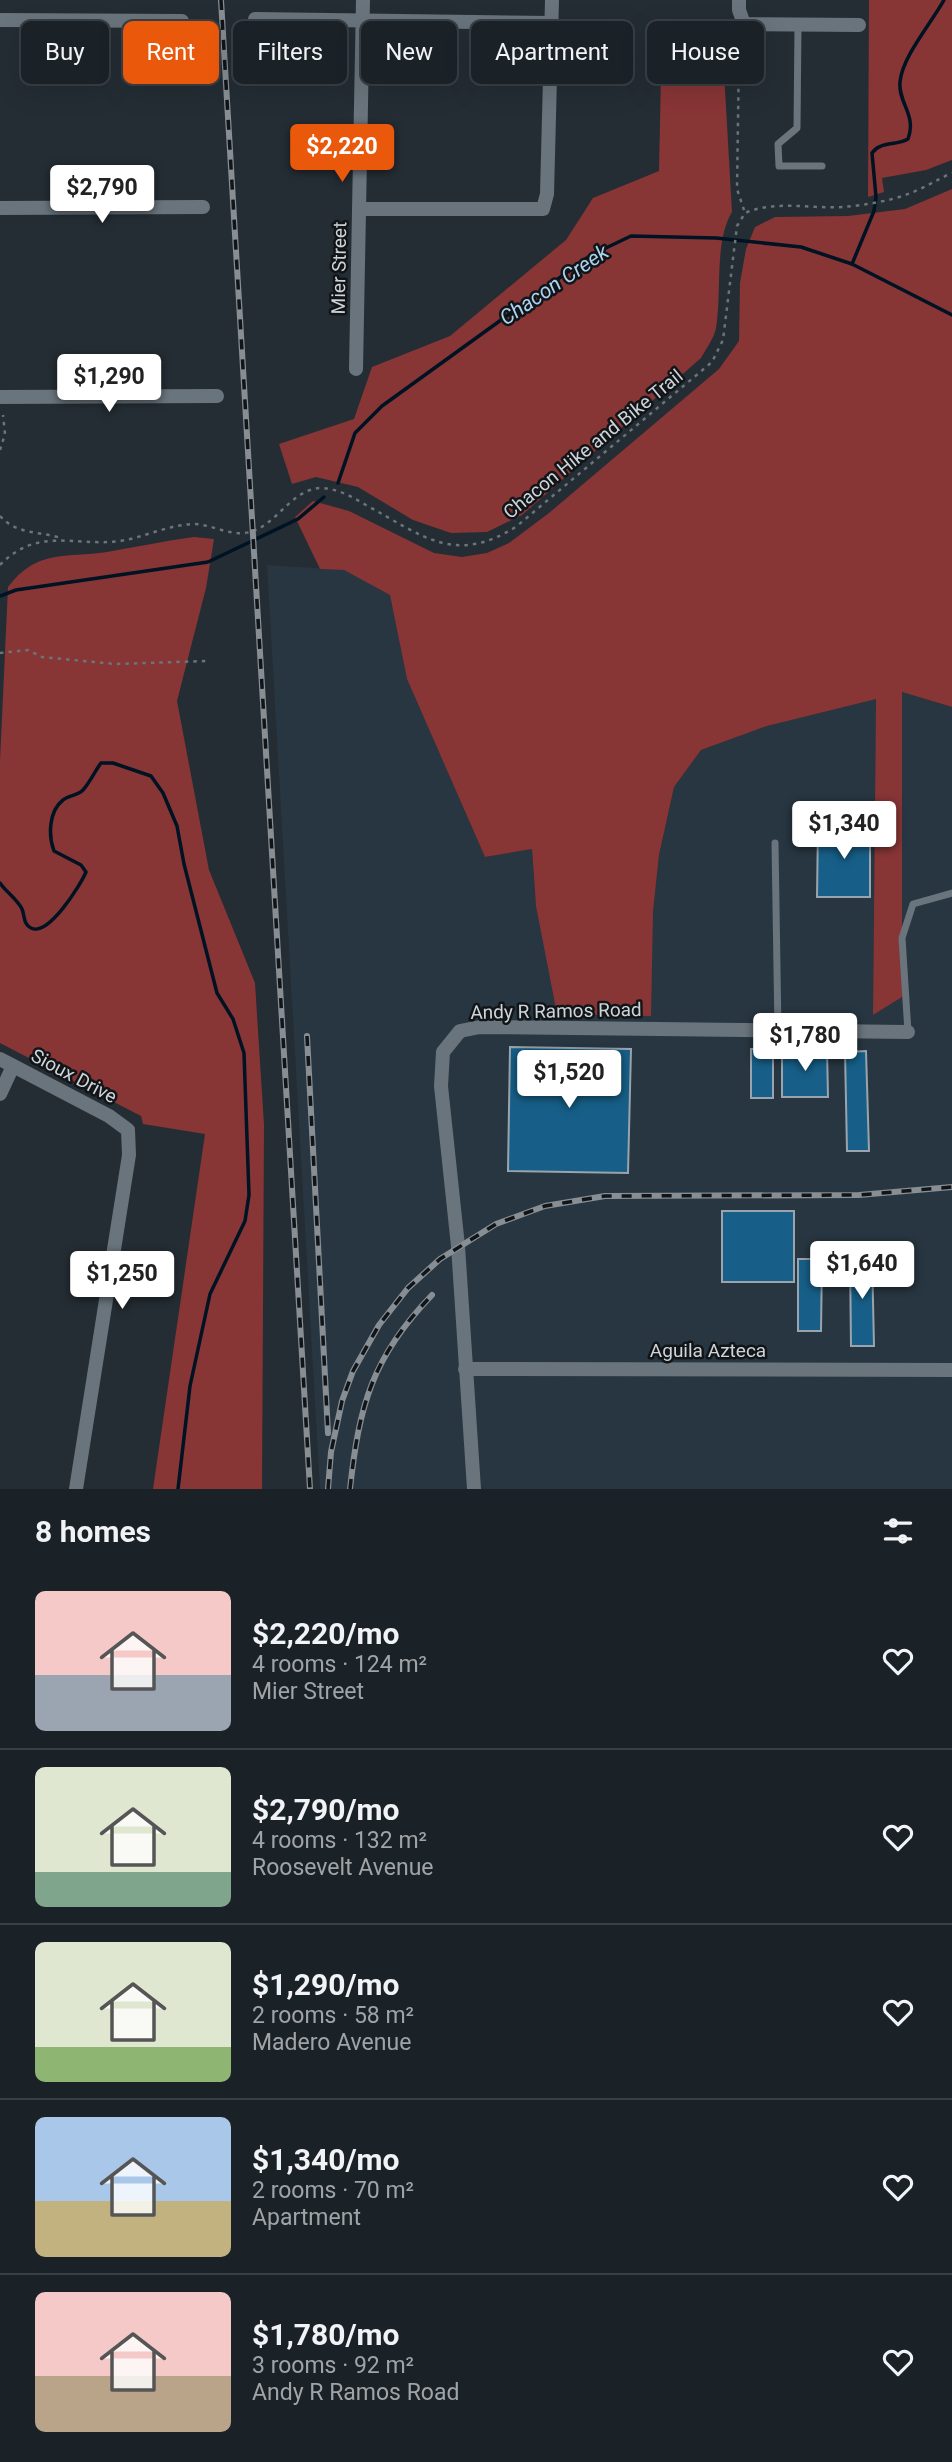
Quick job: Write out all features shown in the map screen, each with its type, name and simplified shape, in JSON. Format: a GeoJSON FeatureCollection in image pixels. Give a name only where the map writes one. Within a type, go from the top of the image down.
{"type":"FeatureCollection","features":[{"type":"Feature","properties":{"kind":"street","name":"Mier Street"},"geometry":{"type":"LineString","coordinates":[[356,369],[363,0]]}},
{"type":"Feature","properties":{"kind":"street"},"geometry":{"type":"LineString","coordinates":[[552,0],[552,21]]}},
{"type":"Feature","properties":{"kind":"street"},"geometry":{"type":"LineString","coordinates":[[739,0],[744,24],[859,25]]}},
{"type":"Feature","properties":{"kind":"street"},"geometry":{"type":"LineString","coordinates":[[255,19],[471,22]]}},
{"type":"Feature","properties":{"kind":"street"},"geometry":{"type":"LineString","coordinates":[[0,20],[182,20]]}},
{"type":"Feature","properties":{"kind":"street"},"geometry":{"type":"LineString","coordinates":[[359,209],[543,209],[547,194],[550,84]]}},
{"type":"Feature","properties":{"kind":"street"},"geometry":{"type":"LineString","coordinates":[[0,208],[203,207]]}},
{"type":"Feature","properties":{"kind":"street"},"geometry":{"type":"LineString","coordinates":[[0,397],[217,396]]}},
{"type":"Feature","properties":{"kind":"street","name":"Andy R Ramos Road"},"geometry":{"type":"LineString","coordinates":[[474,1489],[458,1246],[441,1086],[443,1052],[460,1031],[480,1027],[908,1032]]}},
{"type":"Feature","properties":{"kind":"street"},"geometry":{"type":"LineString","coordinates":[[0,1094],[6,1062]]}},
{"type":"Feature","properties":{"kind":"street","name":"Sioux Drive"},"geometry":{"type":"LineString","coordinates":[[6,1062],[109,1116],[128,1130],[129,1155],[76,1489]]}},
{"type":"Feature","properties":{"kind":"street","name":"Aguila Azteca"},"geometry":{"type":"LineString","coordinates":[[465,1369],[952,1370]]}},
{"type":"Feature","properties":{"kind":"lane"},"geometry":{"type":"LineString","coordinates":[[798,24],[797,128],[778,144],[779,166],[822,166]]}},
{"type":"Feature","properties":{"kind":"lane"},"geometry":{"type":"LineString","coordinates":[[775,843],[778,1031]]}},
{"type":"Feature","properties":{"kind":"lane"},"geometry":{"type":"LineString","coordinates":[[908,1032],[902,938],[913,904],[952,893]]}},
{"type":"Feature","properties":{"kind":"path"},"geometry":{"type":"LineString","coordinates":[[739,84],[737,189],[745,213],[774,205],[814,208],[867,203],[915,192],[952,173]]}},
{"type":"Feature","properties":{"kind":"path","name":"Chacon Hike and Bike Trail"},"geometry":{"type":"LineString","coordinates":[[0,565],[17,549],[44,540],[117,541],[197,524],[246,533],[263,526],[299,495],[319,488],[341,491],[439,543],[464,546],[489,541],[517,526],[712,362],[723,340],[736,232],[738,221],[745,213]]}},
{"type":"Feature","properties":{"kind":"path"},"geometry":{"type":"LineString","coordinates":[[0,450],[5,434],[3,415]]}},
{"type":"Feature","properties":{"kind":"path","name":"Chacon Hike and Bike Trail"},"geometry":{"type":"LineString","coordinates":[[0,516],[18,530],[64,539]]}},
{"type":"Feature","properties":{"kind":"path"},"geometry":{"type":"LineString","coordinates":[[0,653],[28,650],[42,657],[115,664],[206,661]]}},
{"type":"Feature","properties":{"kind":"shaded area"},"geometry":{"type":"Polygon","coordinates":[[[869,0],[952,0],[952,160],[926,170],[882,178],[884,192],[868,197],[869,0]]]}},
{"type":"Feature","properties":{"kind":"shaded area"},"geometry":{"type":"Polygon","coordinates":[[[661,84],[725,84],[732,212],[723,238],[718,314],[712,340],[701,358],[522,515],[487,532],[451,533],[413,520],[358,487],[316,477],[292,484],[279,444],[354,419],[372,367],[450,336],[566,240],[593,198],[659,171],[661,84]]]}},
{"type":"Feature","properties":{"kind":"shaded area"},"geometry":{"type":"Polygon","coordinates":[[[952,189],[952,707],[902,692],[902,997],[873,1015],[876,699],[767,726],[701,750],[674,787],[659,855],[653,912],[651,1016],[557,1014],[536,906],[532,849],[485,857],[407,679],[390,595],[344,570],[320,569],[295,517],[313,501],[349,511],[434,553],[462,557],[487,553],[509,543],[549,513],[719,369],[739,341],[740,283],[746,249],[755,227],[775,217],[848,216],[905,209],[952,189]]]}},
{"type":"Feature","properties":{"kind":"shaded area"},"geometry":{"type":"Polygon","coordinates":[[[194,537],[214,539],[206,588],[177,701],[209,870],[255,983],[264,1125],[262,1489],[153,1489],[205,1134],[143,1124],[141,1116],[0,1043],[0,761],[8,587],[30,566],[41,561],[194,537]]]}},
{"type":"Feature","properties":{"kind":"shaded area"},"geometry":{"type":"Polygon","coordinates":[[[267,565],[344,570],[390,594],[407,679],[485,857],[532,849],[536,906],[653,912],[659,855],[674,787],[701,750],[767,726],[876,698],[873,1015],[901,997],[902,692],[952,707],[952,1489],[320,1489],[267,565]]]}},
{"type":"Feature","properties":{"kind":"building"},"geometry":{"type":"Polygon","coordinates":[[[818,824],[870,825],[870,897],[817,897],[818,824]]]}},
{"type":"Feature","properties":{"kind":"building"},"geometry":{"type":"Polygon","coordinates":[[[510,1047],[631,1049],[628,1173],[508,1171],[510,1047]]]}},
{"type":"Feature","properties":{"kind":"building"},"geometry":{"type":"Polygon","coordinates":[[[827,1048],[828,1097],[782,1097],[782,1049],[827,1048]]]}},
{"type":"Feature","properties":{"kind":"building"},"geometry":{"type":"Polygon","coordinates":[[[751,1049],[773,1049],[773,1098],[751,1098],[751,1049]]]}},
{"type":"Feature","properties":{"kind":"building"},"geometry":{"type":"Polygon","coordinates":[[[866,1051],[869,1151],[847,1151],[845,1052],[866,1051]]]}},
{"type":"Feature","properties":{"kind":"building"},"geometry":{"type":"Polygon","coordinates":[[[722,1211],[794,1211],[794,1282],[722,1282],[722,1211]]]}},
{"type":"Feature","properties":{"kind":"building"},"geometry":{"type":"Polygon","coordinates":[[[872,1255],[874,1346],[851,1346],[850,1256],[872,1255]]]}},
{"type":"Feature","properties":{"kind":"building"},"geometry":{"type":"Polygon","coordinates":[[[798,1259],[822,1259],[821,1331],[798,1331],[798,1259]]]}},
{"type":"Feature","properties":{"kind":"waterway"},"geometry":{"type":"LineString","coordinates":[[852,264],[874,211],[876,197],[872,153],[884,145],[908,139],[909,116],[900,89],[902,72],[944,0]]}},
{"type":"Feature","properties":{"kind":"waterway","name":"Chacon Creek"},"geometry":{"type":"LineString","coordinates":[[338,483],[355,433],[382,406],[591,255],[631,236],[716,238],[801,247],[852,264],[952,315]]}},
{"type":"Feature","properties":{"kind":"waterway","name":"Chacon Creek"},"geometry":{"type":"LineString","coordinates":[[0,596],[16,590],[208,562],[298,519],[324,497]]}},
{"type":"Feature","properties":{"kind":"waterway"},"geometry":{"type":"LineString","coordinates":[[0,883],[20,905],[28,926],[38,929],[46,925],[63,909],[86,872],[81,865],[54,851],[51,824],[58,805],[65,798],[83,790],[101,763],[113,763],[151,776],[163,793],[177,826],[217,993],[233,1019],[244,1053],[249,1195],[245,1221],[210,1294],[190,1386],[178,1489]]}},
{"type":"Feature","properties":{"kind":"railway"},"geometry":{"type":"LineString","coordinates":[[221,0],[310,1489]]}},
{"type":"Feature","properties":{"kind":"railway"},"geometry":{"type":"LineString","coordinates":[[307,1036],[328,1433]]}},
{"type":"Feature","properties":{"kind":"railway"},"geometry":{"type":"LineString","coordinates":[[328,1489],[331,1452],[342,1401],[353,1371],[379,1325],[408,1288],[440,1259],[496,1224],[545,1206],[605,1196],[859,1195],[952,1187]]}},
{"type":"Feature","properties":{"kind":"railway"},"geometry":{"type":"LineString","coordinates":[[350,1489],[358,1432],[372,1384],[395,1340],[432,1295]]}}]}
